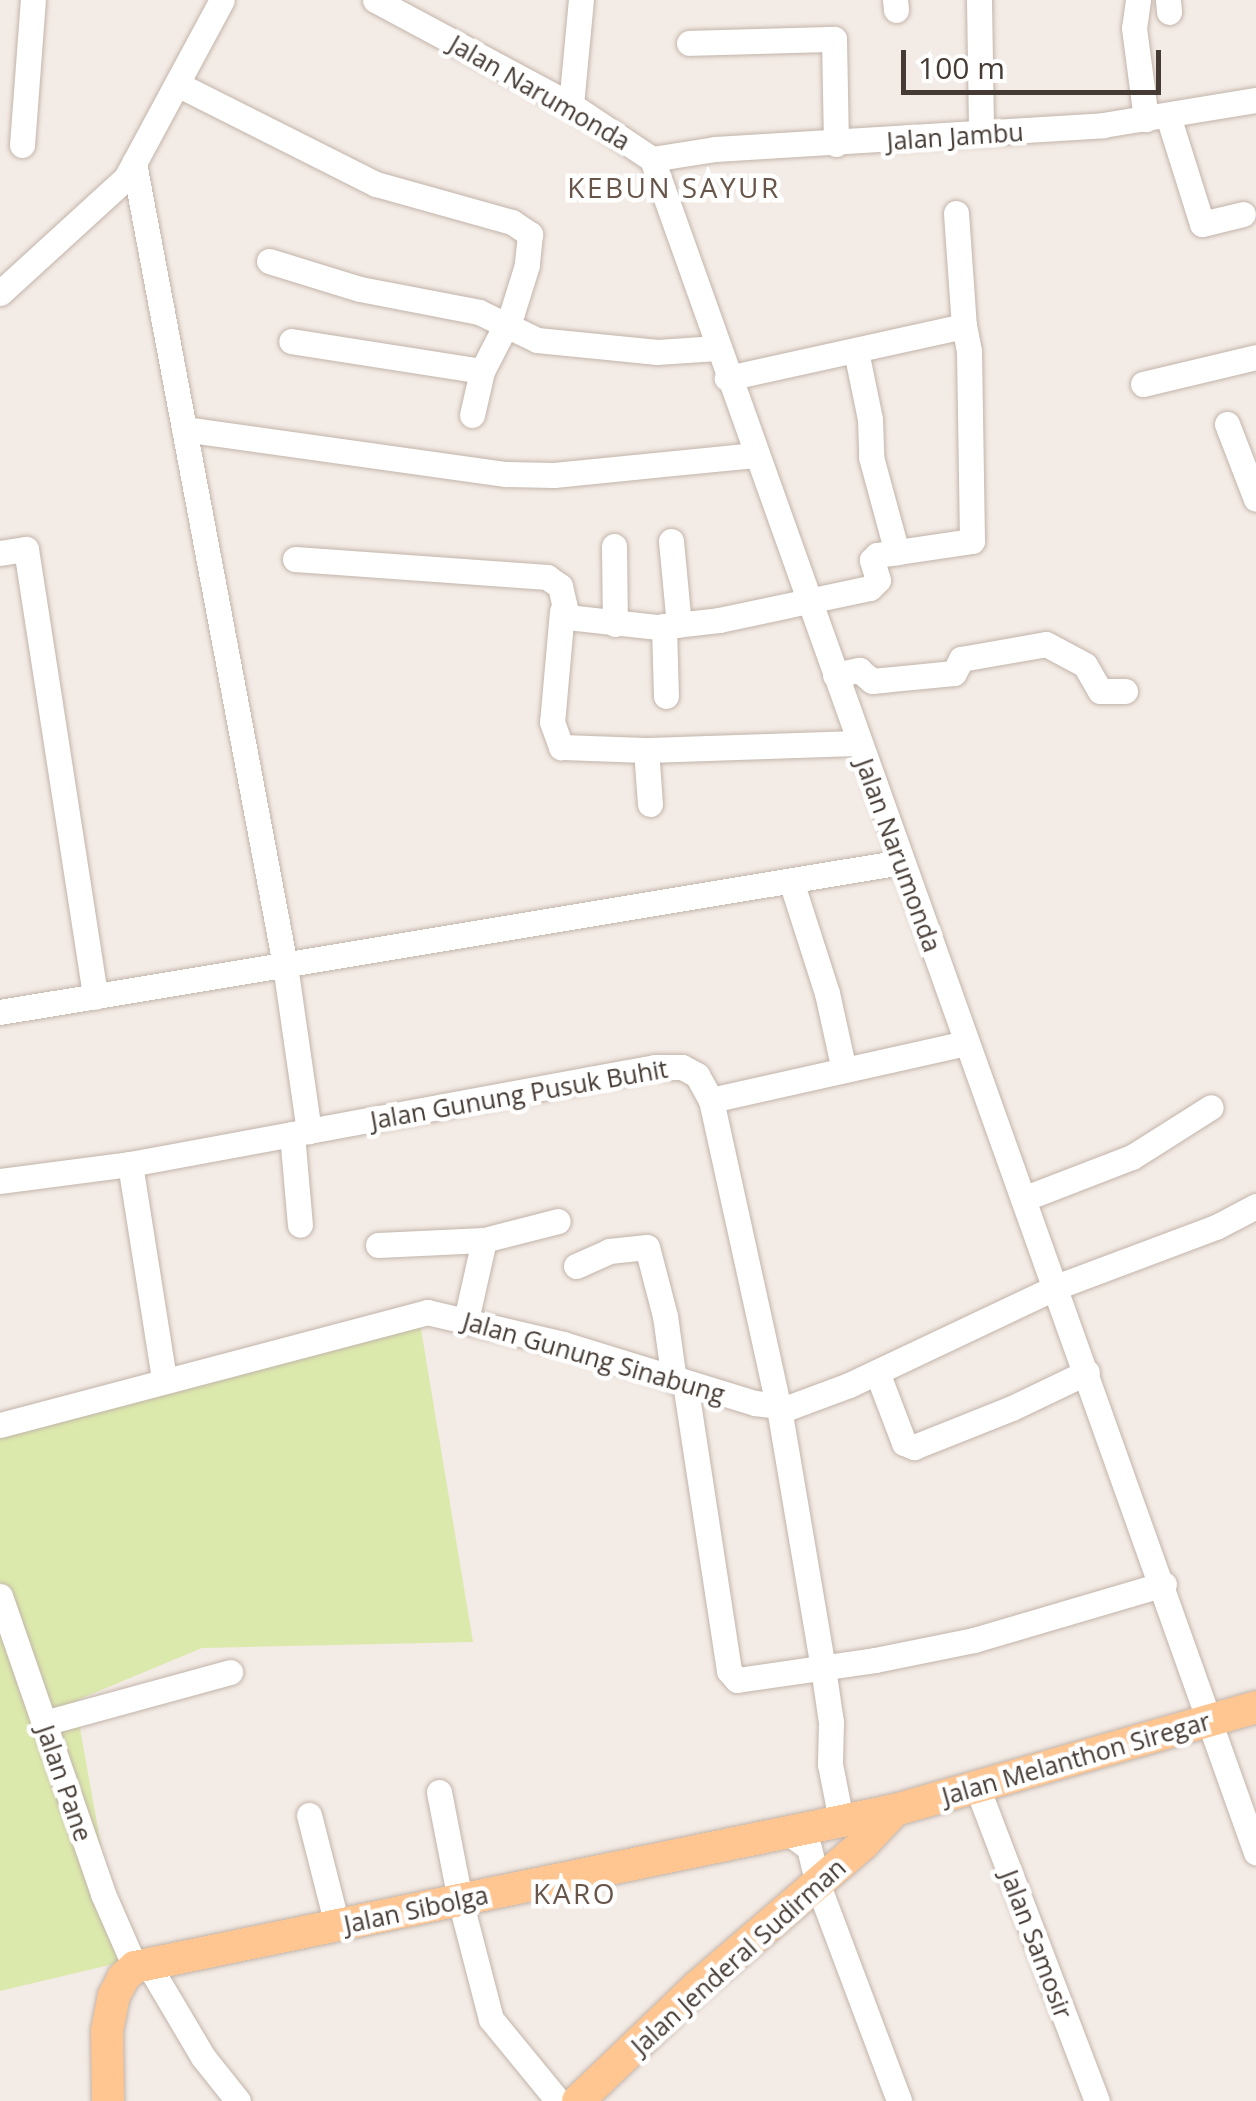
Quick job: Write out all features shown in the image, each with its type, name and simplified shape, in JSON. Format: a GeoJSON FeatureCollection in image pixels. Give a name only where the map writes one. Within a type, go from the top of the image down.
{"type":"FeatureCollection","features":[{"type":"Feature","properties":{"kind":"main road","name":"Jalan Melanthon Siregar"},"geometry":{"type":"LineString","coordinates":[[896,1810],[1256,1707]]}},
{"type":"Feature","properties":{"kind":"main road","name":"Jalan Sibolga"},"geometry":{"type":"LineString","coordinates":[[141,1966],[896,1810]]}},
{"type":"Feature","properties":{"kind":"main road","name":"Jalan Jenderal Sudirman"},"geometry":{"type":"LineString","coordinates":[[578,2101],[697,1988],[818,1884],[896,1810]]}},
{"type":"Feature","properties":{"kind":"main road"},"geometry":{"type":"LineString","coordinates":[[108,2101],[105,2057],[110,2013],[123,1978],[141,1966]]}},
{"type":"Feature","properties":{"kind":"street"},"geometry":{"type":"LineString","coordinates":[[22,145],[12,115],[33,0]]}},
{"type":"Feature","properties":{"kind":"street"},"geometry":{"type":"LineString","coordinates":[[0,294],[126,178],[222,0]]}},
{"type":"Feature","properties":{"kind":"street","name":"Jalan Narumonda"},"geometry":{"type":"LineString","coordinates":[[375,0],[571,105],[652,159],[858,743],[1164,1584],[1256,1852]]}},
{"type":"Feature","properties":{"kind":"street"},"geometry":{"type":"LineString","coordinates":[[571,105],[581,0]]}},
{"type":"Feature","properties":{"kind":"street"},"geometry":{"type":"LineString","coordinates":[[980,0],[982,133]]}},
{"type":"Feature","properties":{"kind":"street"},"geometry":{"type":"LineString","coordinates":[[1138,0],[1134,28],[1157,118],[1202,224],[1243,214]]}},
{"type":"Feature","properties":{"kind":"street"},"geometry":{"type":"LineString","coordinates":[[689,43],[834,38],[836,144]]}},
{"type":"Feature","properties":{"kind":"street"},"geometry":{"type":"LineString","coordinates":[[177,84],[376,184],[524,228],[531,244],[506,326],[482,370],[472,416]]}},
{"type":"Feature","properties":{"kind":"street","name":"Jalan Jambu"},"geometry":{"type":"LineString","coordinates":[[652,159],[715,149],[1103,124],[1256,100]]}},
{"type":"Feature","properties":{"kind":"street"},"geometry":{"type":"LineString","coordinates":[[134,164],[285,965],[300,1132],[300,1224]]}},
{"type":"Feature","properties":{"kind":"street"},"geometry":{"type":"LineString","coordinates":[[562,612],[575,620],[671,626],[808,603],[870,588],[878,580],[873,558],[972,541],[970,351],[964,326],[956,213]]}},
{"type":"Feature","properties":{"kind":"street"},"geometry":{"type":"LineString","coordinates":[[269,261],[360,289],[480,312],[537,340],[657,352],[717,348]]}},
{"type":"Feature","properties":{"kind":"street"},"geometry":{"type":"LineString","coordinates":[[728,378],[964,326]]}},
{"type":"Feature","properties":{"kind":"street"},"geometry":{"type":"LineString","coordinates":[[292,341],[482,370]]}},
{"type":"Feature","properties":{"kind":"street"},"geometry":{"type":"LineString","coordinates":[[856,351],[870,419],[871,457],[896,553]]}},
{"type":"Feature","properties":{"kind":"street"},"geometry":{"type":"LineString","coordinates":[[1142,384],[1256,357]]}},
{"type":"Feature","properties":{"kind":"street"},"geometry":{"type":"LineString","coordinates":[[1227,424],[1256,499]]}},
{"type":"Feature","properties":{"kind":"street"},"geometry":{"type":"LineString","coordinates":[[184,429],[506,474],[554,475],[755,455]]}},
{"type":"Feature","properties":{"kind":"street"},"geometry":{"type":"LineString","coordinates":[[666,696],[671,541]]}},
{"type":"Feature","properties":{"kind":"street"},"geometry":{"type":"LineString","coordinates":[[614,546],[615,624]]}},
{"type":"Feature","properties":{"kind":"street"},"geometry":{"type":"LineString","coordinates":[[0,553],[26,549],[95,996]]}},
{"type":"Feature","properties":{"kind":"street"},"geometry":{"type":"LineString","coordinates":[[295,559],[546,576],[560,586],[562,612],[552,722],[560,747],[646,750],[858,743]]}},
{"type":"Feature","properties":{"kind":"street"},"geometry":{"type":"LineString","coordinates":[[835,675],[859,670],[872,681],[954,672],[965,658],[1046,644],[1084,665],[1100,691],[1126,691]]}},
{"type":"Feature","properties":{"kind":"street"},"geometry":{"type":"LineString","coordinates":[[646,750],[650,804]]}},
{"type":"Feature","properties":{"kind":"street"},"geometry":{"type":"LineString","coordinates":[[0,1012],[901,862]]}},
{"type":"Feature","properties":{"kind":"street"},"geometry":{"type":"LineString","coordinates":[[792,880],[827,993],[844,1070]]}},
{"type":"Feature","properties":{"kind":"street"},"geometry":{"type":"LineString","coordinates":[[842,1820],[830,1764],[831,1722],[824,1668],[780,1408],[711,1100],[966,1043]]}},
{"type":"Feature","properties":{"kind":"street","name":"Jalan Gunung Pusuk Buhit"},"geometry":{"type":"LineString","coordinates":[[0,1181],[130,1164],[655,1067],[682,1067],[696,1075],[711,1100]]}},
{"type":"Feature","properties":{"kind":"street"},"geometry":{"type":"LineString","coordinates":[[1024,1199],[1132,1157],[1211,1108]]}},
{"type":"Feature","properties":{"kind":"street"},"geometry":{"type":"LineString","coordinates":[[130,1164],[164,1379]]}},
{"type":"Feature","properties":{"kind":"street"},"geometry":{"type":"LineString","coordinates":[[780,1408],[810,1402],[1056,1287],[1254,1212]]}},
{"type":"Feature","properties":{"kind":"street"},"geometry":{"type":"LineString","coordinates":[[378,1246],[484,1240],[558,1221]]}},
{"type":"Feature","properties":{"kind":"street"},"geometry":{"type":"LineString","coordinates":[[466,1320],[484,1240]]}},
{"type":"Feature","properties":{"kind":"street"},"geometry":{"type":"LineString","coordinates":[[576,1266],[609,1252],[646,1247],[680,1382],[729,1671],[737,1680],[748,1682],[974,1640],[1164,1584]]}},
{"type":"Feature","properties":{"kind":"street","name":"Jalan Gunung Sinabung"},"geometry":{"type":"LineString","coordinates":[[0,1424],[427,1312],[563,1344],[680,1382],[780,1408]]}},
{"type":"Feature","properties":{"kind":"street"},"geometry":{"type":"LineString","coordinates":[[878,1372],[904,1443],[914,1447],[1012,1408],[1087,1372]]}},
{"type":"Feature","properties":{"kind":"street","name":"Jalan Pane"},"geometry":{"type":"LineString","coordinates":[[0,1596],[103,1894],[141,1966],[238,2101]]}},
{"type":"Feature","properties":{"kind":"street"},"geometry":{"type":"LineString","coordinates":[[44,1722],[230,1672]]}},
{"type":"Feature","properties":{"kind":"street","name":"Jalan Samosir"},"geometry":{"type":"LineString","coordinates":[[977,1787],[1097,2101]]}},
{"type":"Feature","properties":{"kind":"street"},"geometry":{"type":"LineString","coordinates":[[439,1792],[460,1900],[491,2019],[558,2101]]}},
{"type":"Feature","properties":{"kind":"street"},"geometry":{"type":"LineString","coordinates":[[309,1815],[338,1925]]}},
{"type":"Feature","properties":{"kind":"street"},"geometry":{"type":"LineString","coordinates":[[788,1832],[806,1842],[899,2101]]}},
{"type":"Feature","properties":{"kind":"green space"},"geometry":{"type":"Polygon","coordinates":[[[420,1323],[473,1642],[202,1648],[75,1701],[122,1962],[0,1991],[0,1432],[420,1323]]]}},
{"type":"Feature","properties":{"kind":"district","name":"KEBUN SAYUR"},"geometry":{"type":"Point","coordinates":[674,187]}},
{"type":"Feature","properties":{"kind":"district","name":"KARO"},"geometry":{"type":"Point","coordinates":[575,1893]}}]}
